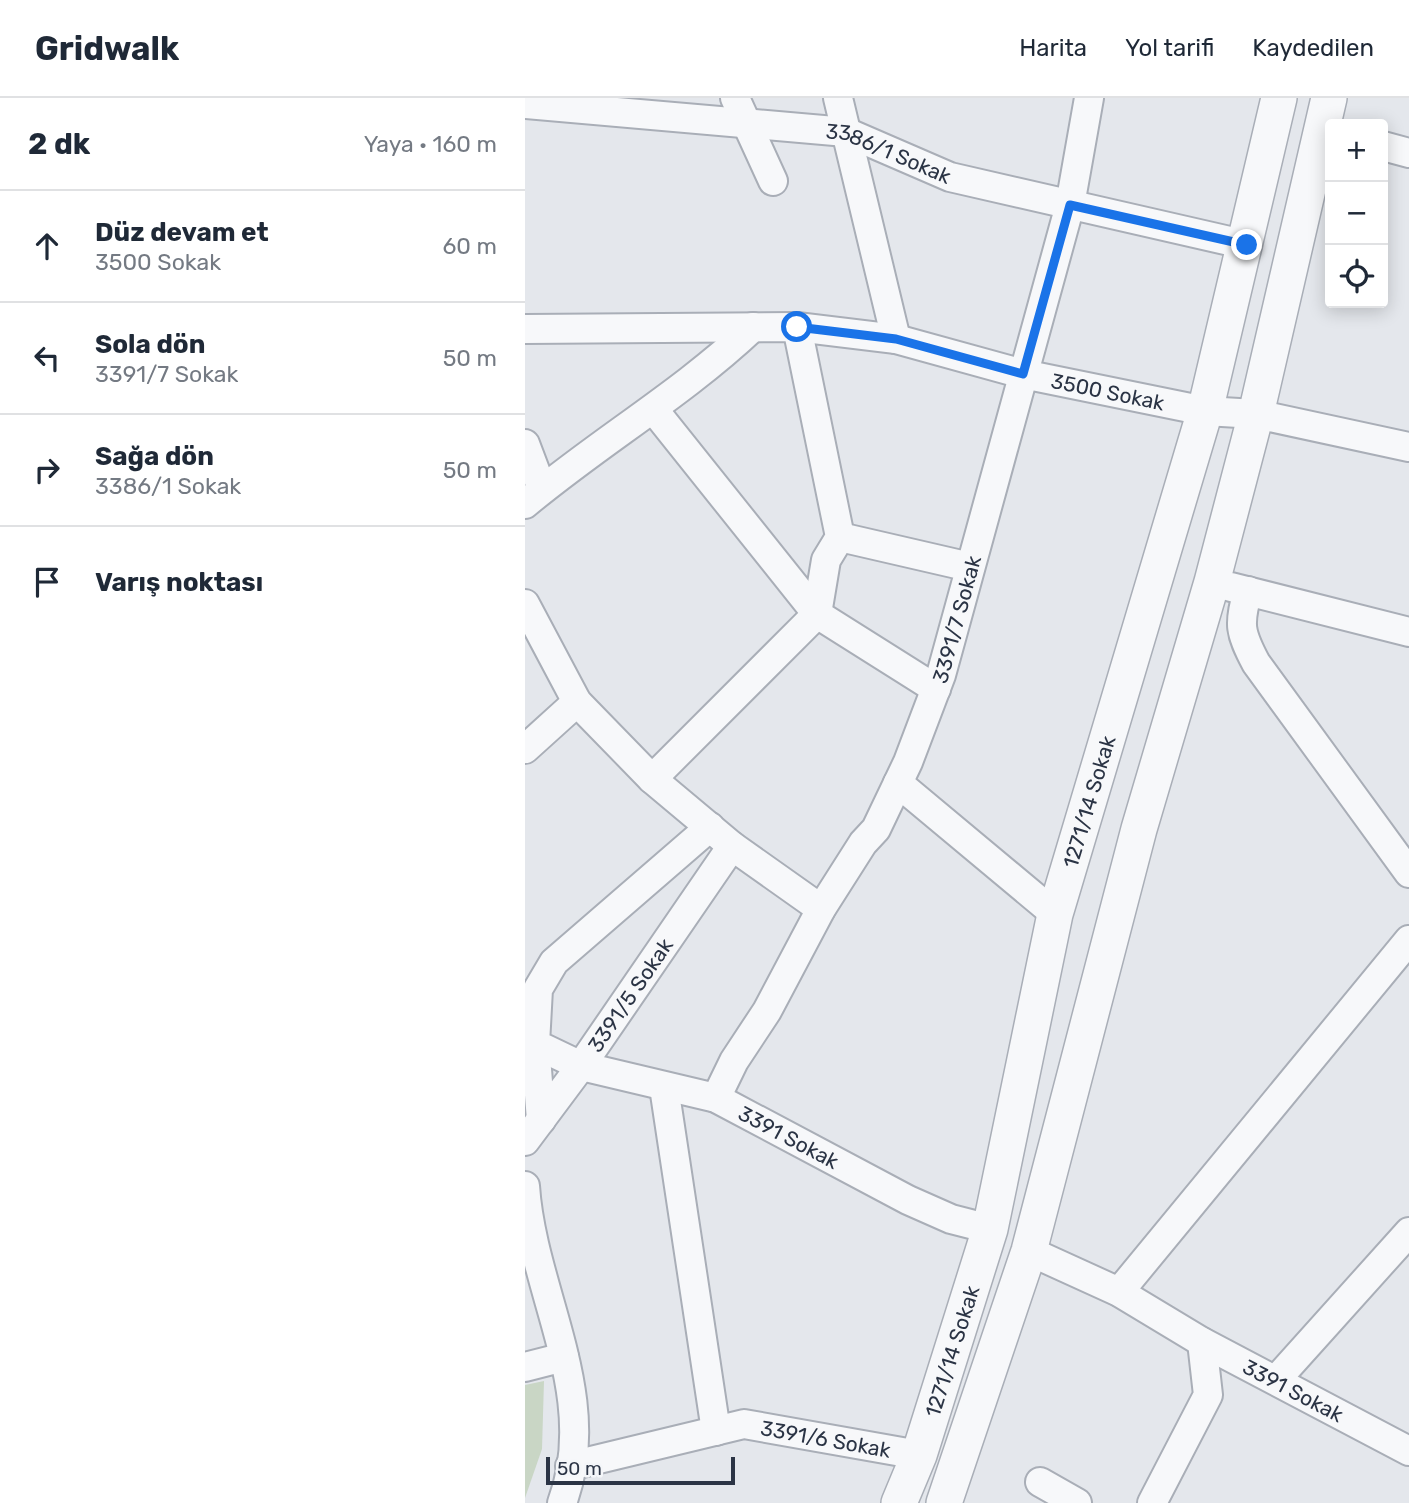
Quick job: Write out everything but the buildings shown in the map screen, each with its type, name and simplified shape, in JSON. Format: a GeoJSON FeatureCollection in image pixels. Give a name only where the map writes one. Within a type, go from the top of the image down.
{"type":"FeatureCollection","features":[{"type":"Feature","properties":{"kind":"street"},"geometry":{"type":"LineString","coordinates":[[838,98],[896,339]]}},
{"type":"Feature","properties":{"kind":"street","name":"3391/7 Sokak"},"geometry":{"type":"LineString","coordinates":[[716,1098],[734,1061],[767,1011],[821,909],[863,843],[876,829],[898,783],[936,689],[1070,205],[1089,98]]}},
{"type":"Feature","properties":{"kind":"street","name":"1271/14 Sokak"},"geometry":{"type":"LineString","coordinates":[[899,1503],[919,1455],[990,1229],[1055,914],[1205,411],[1247,245],[1279,98]]}},
{"type":"Feature","properties":{"kind":"street","name":"3386/1 Sokak"},"geometry":{"type":"LineString","coordinates":[[525,104],[741,110],[845,132],[950,177],[1247,245]]}},
{"type":"Feature","properties":{"kind":"street"},"geometry":{"type":"LineString","coordinates":[[741,110],[773,181]]}},
{"type":"Feature","properties":{"kind":"street"},"geometry":{"type":"LineString","coordinates":[[944,1503],[1029,1251],[1139,829],[1212,582],[1256,414],[1325,127]]}},
{"type":"Feature","properties":{"kind":"street"},"geometry":{"type":"LineString","coordinates":[[1388,147],[1409,153]]}},
{"type":"Feature","properties":{"kind":"street"},"geometry":{"type":"LineString","coordinates":[[525,444],[534,497],[654,410],[722,357],[753,327]]}},
{"type":"Feature","properties":{"kind":"street"},"geometry":{"type":"LineString","coordinates":[[652,779],[817,614],[826,560],[840,537],[797,327]]}},
{"type":"Feature","properties":{"kind":"street","name":"3500 Sokak"},"geometry":{"type":"LineString","coordinates":[[525,328],[797,327],[896,339],[1023,374],[1205,411],[1256,414],[1409,447]]}},
{"type":"Feature","properties":{"kind":"street"},"geometry":{"type":"LineString","coordinates":[[654,410],[817,614],[936,689]]}},
{"type":"Feature","properties":{"kind":"street"},"geometry":{"type":"LineString","coordinates":[[840,537],[970,567]]}},
{"type":"Feature","properties":{"kind":"street"},"geometry":{"type":"LineString","coordinates":[[1212,582],[1409,632]]}},
{"type":"Feature","properties":{"kind":"street"},"geometry":{"type":"LineString","coordinates":[[1248,591],[1240,619],[1243,638],[1256,663],[1409,873]]}},
{"type":"Feature","properties":{"kind":"street"},"geometry":{"type":"LineString","coordinates":[[525,604],[577,702],[652,779],[732,846],[821,909]]}},
{"type":"Feature","properties":{"kind":"street"},"geometry":{"type":"LineString","coordinates":[[525,749],[577,702]]}},
{"type":"Feature","properties":{"kind":"street"},"geometry":{"type":"LineString","coordinates":[[898,783],[1055,914]]}},
{"type":"Feature","properties":{"kind":"street"},"geometry":{"type":"LineString","coordinates":[[533,1130],[538,989],[554,962],[710,827]]}},
{"type":"Feature","properties":{"kind":"street","name":"3391/5 Sokak"},"geometry":{"type":"LineString","coordinates":[[533,1130],[581,1066],[732,846]]}},
{"type":"Feature","properties":{"kind":"street"},"geometry":{"type":"LineString","coordinates":[[1119,1292],[1409,940]]}},
{"type":"Feature","properties":{"kind":"street","name":"3391 Sokak"},"geometry":{"type":"LineString","coordinates":[[535,1044],[581,1066],[716,1098],[908,1200],[951,1219],[990,1229]]}},
{"type":"Feature","properties":{"kind":"street"},"geometry":{"type":"LineString","coordinates":[[664,1087],[716,1431]]}},
{"type":"Feature","properties":{"kind":"street"},"geometry":{"type":"LineString","coordinates":[[525,1186],[546,1294],[564,1357],[576,1438],[562,1503]]}},
{"type":"Feature","properties":{"kind":"street"},"geometry":{"type":"LineString","coordinates":[[1276,1380],[1409,1232]]}},
{"type":"Feature","properties":{"kind":"street","name":"3391 Sokak"},"geometry":{"type":"LineString","coordinates":[[1029,1251],[1119,1292],[1202,1342],[1409,1451]]}},
{"type":"Feature","properties":{"kind":"street"},"geometry":{"type":"LineString","coordinates":[[1151,1503],[1208,1395],[1202,1342]]}},
{"type":"Feature","properties":{"kind":"street"},"geometry":{"type":"LineString","coordinates":[[525,1367],[564,1357]]}},
{"type":"Feature","properties":{"kind":"street","name":"3391/6 Sokak"},"geometry":{"type":"LineString","coordinates":[[570,1466],[744,1424],[919,1455]]}},
{"type":"Feature","properties":{"kind":"street"},"geometry":{"type":"LineString","coordinates":[[1040,1482],[1077,1503]]}},
{"type":"Feature","properties":{"kind":"green space"},"geometry":{"type":"Polygon","coordinates":[[[544,1381],[542,1449],[525,1498],[525,1385],[544,1381]]]}},
{"type":"Feature","properties":{"kind":"route"},"geometry":{"type":"LineString","coordinates":[[797,327],[896,339],[1023,374],[1070,205],[1247,245]]}}]}
